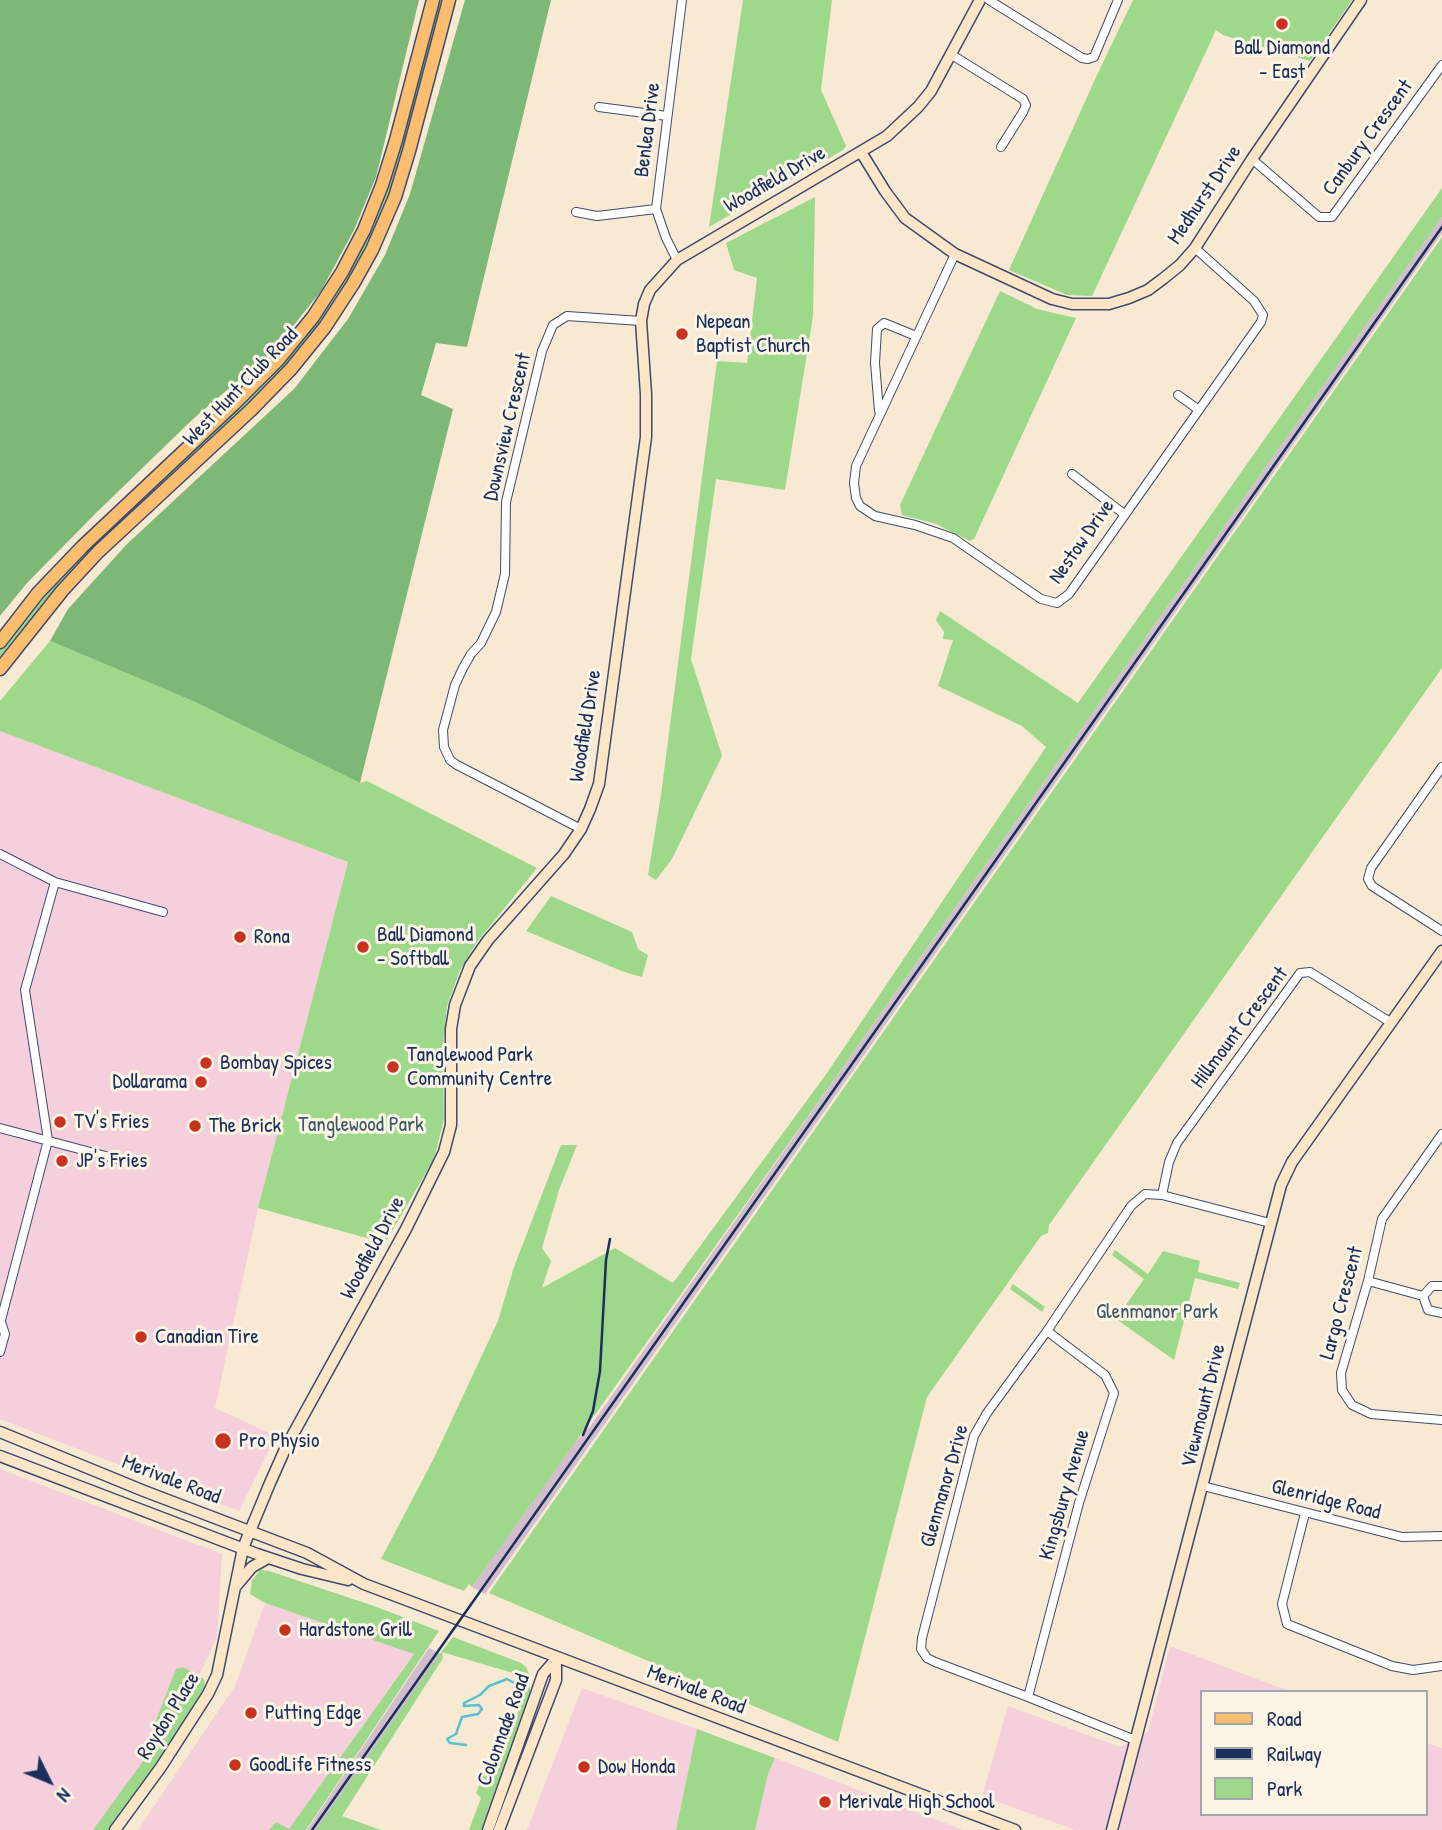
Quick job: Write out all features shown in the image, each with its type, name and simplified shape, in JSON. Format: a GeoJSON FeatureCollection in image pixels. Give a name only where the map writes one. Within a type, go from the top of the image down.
{"type":"FeatureCollection","features":[{"type":"Feature","properties":{"kind":"main road","name":"West Hunt Club Road"},"geometry":{"type":"LineString","coordinates":[[0,642],[38,593],[83,546],[234,404],[278,360],[313,317],[348,261],[382,185],[397,140],[433,0]]}},
{"type":"Feature","properties":{"kind":"main road","name":"West Hunt Club Road"},"geometry":{"type":"LineString","coordinates":[[0,669],[62,591],[98,552],[251,410],[291,369],[325,327],[372,250],[395,197],[410,151],[449,0]]}},
{"type":"Feature","properties":{"kind":"street","name":"Benlea Drive"},"geometry":{"type":"LineString","coordinates":[[677,260],[656,209],[682,0]]}},
{"type":"Feature","properties":{"kind":"street","name":"Woodfield Drive"},"geometry":{"type":"LineString","coordinates":[[250,1530],[286,1447],[444,1152],[451,1125],[452,1029],[455,1005],[470,966],[488,940],[564,854],[581,829],[598,784],[646,437],[640,321],[650,290],[677,260],[887,136],[931,91],[980,0]]}},
{"type":"Feature","properties":{"kind":"street"},"geometry":{"type":"LineString","coordinates":[[989,0],[1082,58],[1088,59],[1094,57],[1118,0]]}},
{"type":"Feature","properties":{"kind":"street","name":"Medhurst Drive"},"geometry":{"type":"LineString","coordinates":[[861,152],[905,218],[955,254],[1052,299],[1072,304],[1109,304],[1148,290],[1180,265],[1195,248],[1252,159],[1361,0]]}},
{"type":"Feature","properties":{"kind":"street"},"geometry":{"type":"LineString","coordinates":[[952,55],[1023,99],[1026,106],[1001,147]]}},
{"type":"Feature","properties":{"kind":"street","name":"Canbury Crescent"},"geometry":{"type":"LineString","coordinates":[[1252,159],[1319,217],[1332,217],[1442,65]]}},
{"type":"Feature","properties":{"kind":"street"},"geometry":{"type":"LineString","coordinates":[[599,107],[667,116]]}},
{"type":"Feature","properties":{"kind":"street"},"geometry":{"type":"LineString","coordinates":[[576,212],[597,216],[656,209]]}},
{"type":"Feature","properties":{"kind":"street","name":"Nestow Drive"},"geometry":{"type":"LineString","coordinates":[[955,254],[856,466],[856,498],[860,506],[875,516],[915,525],[953,538],[1041,599],[1057,603],[1063,600],[1261,322],[1263,314],[1254,301],[1195,248]]}},
{"type":"Feature","properties":{"kind":"street","name":"Downsview Crescent"},"geometry":{"type":"LineString","coordinates":[[581,829],[450,760],[444,747],[443,730],[455,685],[471,654],[481,643],[496,612],[505,575],[506,502],[542,351],[553,325],[567,316],[640,321]]}},
{"type":"Feature","properties":{"kind":"street"},"geometry":{"type":"LineString","coordinates":[[880,413],[875,363],[877,329],[884,323],[916,336]]}},
{"type":"Feature","properties":{"kind":"street"},"geometry":{"type":"LineString","coordinates":[[1178,395],[1199,410]]}},
{"type":"Feature","properties":{"kind":"street"},"geometry":{"type":"LineString","coordinates":[[1072,474],[1124,514]]}},
{"type":"Feature","properties":{"kind":"street"},"geometry":{"type":"LineString","coordinates":[[1442,767],[1371,868],[1368,879],[1373,886],[1442,931]]}},
{"type":"Feature","properties":{"kind":"street"},"geometry":{"type":"LineString","coordinates":[[0,854],[55,881],[163,912]]}},
{"type":"Feature","properties":{"kind":"street"},"geometry":{"type":"LineString","coordinates":[[0,1352],[5,1334],[1,1323],[48,1140],[25,990],[55,881]]}},
{"type":"Feature","properties":{"kind":"street","name":"Viewmount Drive"},"geometry":{"type":"LineString","coordinates":[[1112,1830],[1281,1185],[1292,1162],[1442,951]]}},
{"type":"Feature","properties":{"kind":"street","name":"Hillmount Crescent"},"geometry":{"type":"LineString","coordinates":[[1163,1195],[1169,1162],[1177,1143],[1300,973],[1311,972],[1391,1022]]}},
{"type":"Feature","properties":{"kind":"street"},"geometry":{"type":"LineString","coordinates":[[0,1128],[117,1159]]}},
{"type":"Feature","properties":{"kind":"street","name":"Largo Crescent"},"geometry":{"type":"LineString","coordinates":[[1442,1134],[1382,1219],[1341,1373],[1342,1390],[1352,1405],[1371,1414],[1442,1420]]}},
{"type":"Feature","properties":{"kind":"street","name":"Glenmanor Drive"},"geometry":{"type":"LineString","coordinates":[[1135,1740],[935,1662],[927,1658],[921,1649],[974,1436],[987,1413],[1047,1331],[1131,1206],[1145,1194],[1163,1195]]}},
{"type":"Feature","properties":{"kind":"street"},"geometry":{"type":"LineString","coordinates":[[1163,1195],[1270,1223]]}},
{"type":"Feature","properties":{"kind":"street"},"geometry":{"type":"LineString","coordinates":[[1367,1281],[1423,1296]]}},
{"type":"Feature","properties":{"kind":"street"},"geometry":{"type":"LineString","coordinates":[[1423,1296],[1433,1286],[1442,1286]]}},
{"type":"Feature","properties":{"kind":"street"},"geometry":{"type":"LineString","coordinates":[[1423,1296],[1428,1310],[1442,1313]]}},
{"type":"Feature","properties":{"kind":"street","name":"Kingsbury Avenue"},"geometry":{"type":"LineString","coordinates":[[1028,1697],[1079,1503],[1114,1393],[1105,1376],[1047,1331]]}},
{"type":"Feature","properties":{"kind":"street","name":"Merivale Road"},"geometry":{"type":"LineString","coordinates":[[0,1432],[307,1553],[364,1584],[1016,1830]]}},
{"type":"Feature","properties":{"kind":"street","name":"Merivale Road"},"geometry":{"type":"LineString","coordinates":[[0,1456],[268,1558],[364,1584]]}},
{"type":"Feature","properties":{"kind":"street","name":"Glenridge Road"},"geometry":{"type":"LineString","coordinates":[[1203,1486],[1402,1537],[1442,1536]]}},
{"type":"Feature","properties":{"kind":"street"},"geometry":{"type":"LineString","coordinates":[[1305,1513],[1282,1604],[1287,1624],[1392,1666],[1413,1670],[1442,1666]]}},
{"type":"Feature","properties":{"kind":"street","name":"Roydon Place"},"geometry":{"type":"LineString","coordinates":[[115,1830],[161,1767],[208,1694],[217,1675],[243,1548],[250,1530]]}},
{"type":"Feature","properties":{"kind":"street"},"geometry":{"type":"LineString","coordinates":[[234,1588],[252,1567],[268,1558]]}},
{"type":"Feature","properties":{"kind":"street","name":"Colonnade Road"},"geometry":{"type":"LineString","coordinates":[[488,1830],[543,1674],[556,1658]]}},
{"type":"Feature","properties":{"kind":"street","name":"Colonnade Road"},"geometry":{"type":"LineString","coordinates":[[499,1830],[556,1680],[556,1658]]}},
{"type":"Feature","properties":{"kind":"shaded area"},"geometry":{"type":"Polygon","coordinates":[[[1442,217],[1442,233],[485,1594],[472,1587],[575,1442],[589,1428],[1442,217]]]}},
{"type":"Feature","properties":{"kind":"shaded area"},"geometry":{"type":"Polygon","coordinates":[[[0,731],[348,862],[258,1208],[215,1408],[276,1436],[239,1511],[0,1419],[0,731]]]}},
{"type":"Feature","properties":{"kind":"shaded area"},"geometry":{"type":"Polygon","coordinates":[[[0,1469],[222,1554],[217,1638],[169,1737],[99,1830],[0,1830],[0,1469]]]}},
{"type":"Feature","properties":{"kind":"shaded area"},"geometry":{"type":"Polygon","coordinates":[[[265,1603],[414,1653],[289,1830],[138,1830],[235,1686],[265,1603]]]}},
{"type":"Feature","properties":{"kind":"shaded area"},"geometry":{"type":"Polygon","coordinates":[[[1170,1646],[1286,1690],[1200,1690],[1200,1816],[1428,1816],[1428,1744],[1442,1748],[1442,1830],[1075,1830],[982,1796],[1008,1706],[1120,1747],[1148,1732],[1170,1646]]]}},
{"type":"Feature","properties":{"kind":"shaded area"},"geometry":{"type":"Polygon","coordinates":[[[429,1648],[441,1654],[317,1830],[307,1830],[429,1648]]]}},
{"type":"Feature","properties":{"kind":"shaded area"},"geometry":{"type":"Polygon","coordinates":[[[582,1688],[697,1729],[676,1830],[527,1830],[582,1688]]]}},
{"type":"Feature","properties":{"kind":"shaded area","name":"Merivale High School"},"geometry":{"type":"Polygon","coordinates":[[[775,1758],[963,1830],[755,1830],[768,1774],[775,1758]]]}},
{"type":"Feature","properties":{"kind":"green space"},"geometry":{"type":"Polygon","coordinates":[[[0,0],[419,0],[376,177],[354,230],[321,291],[274,350],[193,419],[95,514],[27,583],[0,616],[0,0]]]}},
{"type":"Feature","properties":{"kind":"green space"},"geometry":{"type":"Polygon","coordinates":[[[438,0],[444,0],[413,120],[391,191],[374,235],[356,269],[312,335],[266,389],[51,595],[0,660],[0,650],[14,631],[85,551],[223,422],[362,246],[438,0]]]}},
{"type":"Feature","properties":{"kind":"green space"},"geometry":{"type":"Polygon","coordinates":[[[465,0],[551,0],[467,347],[436,343],[421,395],[453,409],[360,783],[193,701],[50,641],[68,609],[127,544],[294,389],[348,319],[385,255],[410,194],[465,0]]]}},
{"type":"Feature","properties":{"kind":"green space"},"geometry":{"type":"Polygon","coordinates":[[[743,0],[832,0],[821,90],[846,146],[709,227],[743,0]]]}},
{"type":"Feature","properties":{"kind":"green space"},"geometry":{"type":"Polygon","coordinates":[[[1133,0],[1352,0],[1310,61],[1223,35],[1216,30],[1092,296],[1067,295],[1009,270],[1133,0]]]}},
{"type":"Feature","properties":{"kind":"green space"},"geometry":{"type":"Polygon","coordinates":[[[1442,188],[1442,217],[836,1077],[472,1587],[469,1584],[464,1591],[381,1559],[434,1458],[498,1321],[514,1267],[561,1145],[577,1145],[559,1190],[542,1248],[551,1261],[542,1288],[615,1248],[673,1283],[827,1073],[1046,747],[1022,726],[938,686],[953,640],[943,639],[944,632],[936,620],[940,611],[1078,703],[1442,188]]]}},
{"type":"Feature","properties":{"kind":"green space"},"geometry":{"type":"Polygon","coordinates":[[[815,197],[813,316],[785,490],[716,479],[691,659],[722,756],[672,859],[656,880],[648,875],[661,795],[717,361],[747,363],[757,278],[734,270],[726,243],[815,197]]]}},
{"type":"Feature","properties":{"kind":"green space"},"geometry":{"type":"Polygon","coordinates":[[[1442,237],[1442,668],[1049,1225],[1048,1233],[1041,1236],[927,1397],[838,1742],[489,1593],[1442,237]]]}},
{"type":"Feature","properties":{"kind":"green space"},"geometry":{"type":"Polygon","coordinates":[[[1000,291],[1037,309],[1076,318],[974,539],[970,541],[936,524],[902,515],[900,505],[1000,291]]]}},
{"type":"Feature","properties":{"kind":"green space","name":"Tanglewood Park"},"geometry":{"type":"Polygon","coordinates":[[[50,641],[193,701],[360,783],[367,781],[537,868],[477,942],[460,970],[447,1006],[443,1047],[444,1119],[434,1159],[385,1243],[258,1208],[348,862],[0,731],[0,701],[50,641]]]}},
{"type":"Feature","properties":{"kind":"green space"},"geometry":{"type":"Polygon","coordinates":[[[551,896],[632,932],[638,949],[648,955],[642,977],[526,931],[551,896]]]}},
{"type":"Feature","properties":{"kind":"green space","name":"Glenmanor Park"},"geometry":{"type":"Polygon","coordinates":[[[1115,1250],[1148,1274],[1163,1251],[1200,1261],[1198,1272],[1240,1283],[1238,1289],[1195,1278],[1174,1360],[1116,1319],[1144,1279],[1112,1255],[1115,1250]]]}},
{"type":"Feature","properties":{"kind":"green space"},"geometry":{"type":"Polygon","coordinates":[[[1013,1284],[1045,1307],[1042,1312],[1010,1289],[1013,1284]]]}},
{"type":"Feature","properties":{"kind":"green space"},"geometry":{"type":"Polygon","coordinates":[[[260,1570],[374,1606],[439,1631],[306,1830],[269,1830],[276,1822],[289,1829],[414,1654],[265,1603],[250,1594],[252,1581],[260,1570]]]}},
{"type":"Feature","properties":{"kind":"green space"},"geometry":{"type":"Polygon","coordinates":[[[453,1637],[521,1663],[530,1676],[530,1692],[481,1830],[469,1830],[481,1798],[476,1793],[485,1771],[493,1769],[517,1716],[526,1685],[523,1676],[442,1652],[443,1658],[342,1816],[381,1830],[316,1830],[442,1651],[453,1637]]]}},
{"type":"Feature","properties":{"kind":"green space"},"geometry":{"type":"Polygon","coordinates":[[[183,1667],[204,1679],[205,1686],[175,1740],[108,1830],[93,1830],[160,1738],[153,1728],[176,1669],[183,1667]]]}},
{"type":"Feature","properties":{"kind":"green space"},"geometry":{"type":"Polygon","coordinates":[[[697,1729],[775,1758],[768,1774],[755,1830],[676,1830],[697,1729]]]}},
{"type":"Feature","properties":{"kind":"waterway"},"geometry":{"type":"LineString","coordinates":[[466,1745],[450,1743],[447,1739],[456,1734],[462,1717],[478,1714],[482,1709],[479,1705],[464,1706],[464,1703],[480,1695],[489,1686],[507,1679],[518,1685]]}},
{"type":"Feature","properties":{"kind":"railway"},"geometry":{"type":"LineString","coordinates":[[312,1830],[1442,227]]}},
{"type":"Feature","properties":{"kind":"railway"},"geometry":{"type":"LineString","coordinates":[[583,1435],[593,1411],[600,1371],[606,1260],[610,1239]]}},
{"type":"Feature","properties":{"kind":"place","name":"Ball Diamond - East"},"geometry":{"type":"Point","coordinates":[1282,24]}},
{"type":"Feature","properties":{"kind":"place","name":"Nepean Baptist Church"},"geometry":{"type":"Point","coordinates":[682,334]}},
{"type":"Feature","properties":{"kind":"place","name":"Rona"},"geometry":{"type":"Point","coordinates":[240,937]}},
{"type":"Feature","properties":{"kind":"place","name":"Ball Diamond - Softball"},"geometry":{"type":"Point","coordinates":[363,947]}},
{"type":"Feature","properties":{"kind":"place","name":"Bombay Spices"},"geometry":{"type":"Point","coordinates":[206,1063]}},
{"type":"Feature","properties":{"kind":"place","name":"Tanglewood Park Community Centre"},"geometry":{"type":"Point","coordinates":[393,1067]}},
{"type":"Feature","properties":{"kind":"place","name":"Dollarama"},"geometry":{"type":"Point","coordinates":[201,1082]}},
{"type":"Feature","properties":{"kind":"place","name":"TV's Fries"},"geometry":{"type":"Point","coordinates":[60,1122]}},
{"type":"Feature","properties":{"kind":"place","name":"The Brick"},"geometry":{"type":"Point","coordinates":[195,1126]}},
{"type":"Feature","properties":{"kind":"place","name":"JP's Fries"},"geometry":{"type":"Point","coordinates":[62,1161]}},
{"type":"Feature","properties":{"kind":"place","name":"Canadian Tire"},"geometry":{"type":"Point","coordinates":[141,1337]}},
{"type":"Feature","properties":{"kind":"place","name":"Pro Physio"},"geometry":{"type":"Point","coordinates":[223,1441]}},
{"type":"Feature","properties":{"kind":"place","name":"Hardstone Grill"},"geometry":{"type":"Point","coordinates":[285,1630]}},
{"type":"Feature","properties":{"kind":"place","name":"Putting Edge"},"geometry":{"type":"Point","coordinates":[251,1713]}},
{"type":"Feature","properties":{"kind":"place","name":"GoodLife Fitness"},"geometry":{"type":"Point","coordinates":[235,1765]}},
{"type":"Feature","properties":{"kind":"place","name":"Dow Honda"},"geometry":{"type":"Point","coordinates":[584,1767]}},
{"type":"Feature","properties":{"kind":"place","name":"Merivale High School"},"geometry":{"type":"Point","coordinates":[825,1802]}}]}
